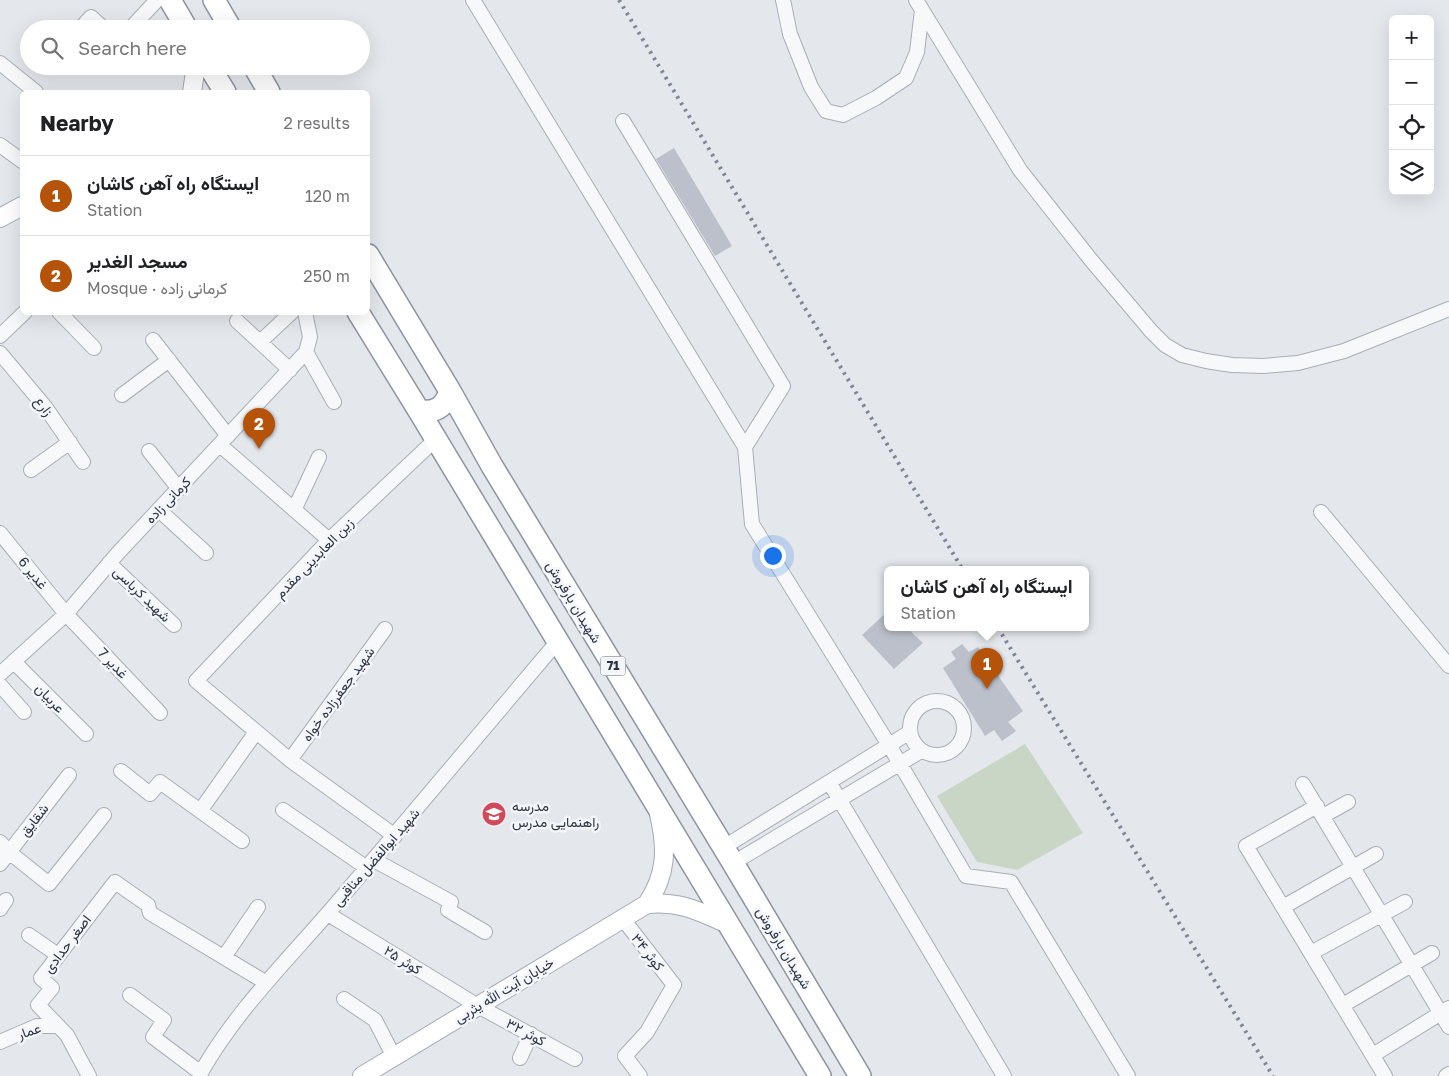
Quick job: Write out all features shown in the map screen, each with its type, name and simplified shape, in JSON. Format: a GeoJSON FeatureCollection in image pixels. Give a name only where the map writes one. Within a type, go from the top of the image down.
{"type":"FeatureCollection","features":[{"type":"Feature","properties":{"kind":"highway"},"geometry":{"type":"LineString","coordinates":[[170,0],[182,20]]}},
{"type":"Feature","properties":{"kind":"highway"},"geometry":{"type":"LineString","coordinates":[[214,0],[226,20]]}},
{"type":"Feature","properties":{"kind":"highway"},"geometry":{"type":"LineString","coordinates":[[215,75],[224,90]]}},
{"type":"Feature","properties":{"kind":"highway"},"geometry":{"type":"LineString","coordinates":[[259,75],[268,90]]}},
{"type":"Feature","properties":{"kind":"highway","name":"شهیدان بارفروش"},"geometry":{"type":"LineString","coordinates":[[370,258],[450,391],[492,466],[729,855],[860,1076]]}},
{"type":"Feature","properties":{"kind":"highway","name":"71"},"geometry":{"type":"LineString","coordinates":[[360,315],[462,481],[820,1076]]}},
{"type":"Feature","properties":{"kind":"highway"},"geometry":{"type":"LineString","coordinates":[[419,411],[430,412],[440,409],[447,401],[450,391]]}},
{"type":"Feature","properties":{"kind":"highway"},"geometry":{"type":"LineString","coordinates":[[462,481],[465,472],[472,465],[482,463],[492,466]]}},
{"type":"Feature","properties":{"kind":"main road"},"geometry":{"type":"LineString","coordinates":[[192,90],[195,75]]}},
{"type":"Feature","properties":{"kind":"main road"},"geometry":{"type":"LineString","coordinates":[[0,218],[20,207]]}},
{"type":"Feature","properties":{"kind":"main road"},"geometry":{"type":"LineString","coordinates":[[647,904],[657,890],[664,855],[664,835],[656,804]]}},
{"type":"Feature","properties":{"kind":"main road"},"geometry":{"type":"LineString","coordinates":[[647,904],[678,904],[693,908],[728,924]]}},
{"type":"Feature","properties":{"kind":"main road","name":"خیابان آیت الله یثربی"},"geometry":{"type":"LineString","coordinates":[[362,1076],[647,904]]}},
{"type":"Feature","properties":{"kind":"street"},"geometry":{"type":"LineString","coordinates":[[138,20],[157,0]]}},
{"type":"Feature","properties":{"kind":"street"},"geometry":{"type":"LineString","coordinates":[[473,0],[745,447],[752,524],[900,763],[966,876],[1012,882],[1128,1076]]}},
{"type":"Feature","properties":{"kind":"street"},"geometry":{"type":"LineString","coordinates":[[783,0],[790,34],[811,87],[826,111],[843,115],[876,98],[906,78],[917,52],[919,5]]}},
{"type":"Feature","properties":{"kind":"street"},"geometry":{"type":"LineString","coordinates":[[919,5],[1020,170],[1091,260],[1151,331],[1165,345],[1182,355],[1232,365],[1263,366],[1298,363],[1344,351],[1449,309]]}},
{"type":"Feature","properties":{"kind":"street"},"geometry":{"type":"LineString","coordinates":[[0,63],[34,90]]}},
{"type":"Feature","properties":{"kind":"street"},"geometry":{"type":"LineString","coordinates":[[623,121],[782,386],[745,447]]}},
{"type":"Feature","properties":{"kind":"street"},"geometry":{"type":"LineString","coordinates":[[0,145],[20,159]]}},
{"type":"Feature","properties":{"kind":"street"},"geometry":{"type":"LineString","coordinates":[[0,336],[22,315]]}},
{"type":"Feature","properties":{"kind":"street"},"geometry":{"type":"LineString","coordinates":[[62,315],[94,348]]}},
{"type":"Feature","properties":{"kind":"street"},"geometry":{"type":"LineString","coordinates":[[260,342],[289,315]]}},
{"type":"Feature","properties":{"kind":"street"},"geometry":{"type":"LineString","coordinates":[[306,315],[310,337],[306,352],[334,402]]}},
{"type":"Feature","properties":{"kind":"street"},"geometry":{"type":"LineString","coordinates":[[237,321],[290,370]]}},
{"type":"Feature","properties":{"kind":"street"},"geometry":{"type":"LineString","coordinates":[[153,340],[224,440],[294,510],[329,540]]}},
{"type":"Feature","properties":{"kind":"street","name":"کرمانی زاده"},"geometry":{"type":"LineString","coordinates":[[0,674],[66,614],[109,563],[306,352]]}},
{"type":"Feature","properties":{"kind":"street","name":"زارع"},"geometry":{"type":"LineString","coordinates":[[0,353],[37,396],[83,462]]}},
{"type":"Feature","properties":{"kind":"street"},"geometry":{"type":"LineString","coordinates":[[122,395],[169,360]]}},
{"type":"Feature","properties":{"kind":"street","name":"زین العابدینی مقدم"},"geometry":{"type":"LineString","coordinates":[[256,732],[196,681],[329,540],[436,439]]}},
{"type":"Feature","properties":{"kind":"street"},"geometry":{"type":"LineString","coordinates":[[31,470],[70,442]]}},
{"type":"Feature","properties":{"kind":"street"},"geometry":{"type":"LineString","coordinates":[[149,451],[179,489]]}},
{"type":"Feature","properties":{"kind":"street"},"geometry":{"type":"LineString","coordinates":[[294,510],[319,457]]}},
{"type":"Feature","properties":{"kind":"street"},"geometry":{"type":"LineString","coordinates":[[159,510],[206,552]]}},
{"type":"Feature","properties":{"kind":"street"},"geometry":{"type":"LineString","coordinates":[[1321,512],[1449,666]]}},
{"type":"Feature","properties":{"kind":"street","name":"غدیر 6"},"geometry":{"type":"LineString","coordinates":[[0,533],[66,614]]}},
{"type":"Feature","properties":{"kind":"street","name":"شهید کرباسی"},"geometry":{"type":"LineString","coordinates":[[109,563],[174,625]]}},
{"type":"Feature","properties":{"kind":"street","name":"غدیر 7"},"geometry":{"type":"LineString","coordinates":[[66,614],[160,713]]}},
{"type":"Feature","properties":{"kind":"street","name":"شهید جعفرزاده خواه"},"geometry":{"type":"LineString","coordinates":[[290,760],[386,629]]}},
{"type":"Feature","properties":{"kind":"street","name":"شهید ابوالفضل مناقبی"},"geometry":{"type":"LineString","coordinates":[[200,1074],[238,1017],[265,982],[328,914],[558,642]]}},
{"type":"Feature","properties":{"kind":"street","name":"عربیان"},"geometry":{"type":"LineString","coordinates":[[14,662],[86,734]]}},
{"type":"Feature","properties":{"kind":"street"},"geometry":{"type":"LineString","coordinates":[[0,685],[24,712]]}},
{"type":"Feature","properties":{"kind":"street"},"geometry":{"type":"LineString","coordinates":[[934,701],[944,701],[952,705],[959,711],[965,727],[963,736],[954,750],[937,756],[921,750],[914,744],[910,732],[909,726],[917,708],[925,703],[934,701]]}},
{"type":"Feature","properties":{"kind":"street"},"geometry":{"type":"LineString","coordinates":[[200,811],[256,732],[290,760],[395,836]]}},
{"type":"Feature","properties":{"kind":"street"},"geometry":{"type":"LineString","coordinates":[[729,855],[829,782],[910,732]]}},
{"type":"Feature","properties":{"kind":"street"},"geometry":{"type":"LineString","coordinates":[[729,855],[839,800],[921,750]]}},
{"type":"Feature","properties":{"kind":"street"},"geometry":{"type":"LineString","coordinates":[[121,771],[150,794],[160,782],[242,841]]}},
{"type":"Feature","properties":{"kind":"street","name":"شقایق"},"geometry":{"type":"LineString","coordinates":[[0,864],[4,847],[69,775]]}},
{"type":"Feature","properties":{"kind":"street"},"geometry":{"type":"LineString","coordinates":[[829,782],[1004,1076]]}},
{"type":"Feature","properties":{"kind":"street"},"geometry":{"type":"LineString","coordinates":[[1304,784],[1412,964],[1445,1011],[1449,1027]]}},
{"type":"Feature","properties":{"kind":"street"},"geometry":{"type":"LineString","coordinates":[[1348,802],[1320,811],[1246,846],[1385,1076]]}},
{"type":"Feature","properties":{"kind":"street"},"geometry":{"type":"LineString","coordinates":[[283,810],[370,864],[451,902],[448,910],[485,932]]}},
{"type":"Feature","properties":{"kind":"street"},"geometry":{"type":"LineString","coordinates":[[4,847],[49,884],[104,814]]}},
{"type":"Feature","properties":{"kind":"street"},"geometry":{"type":"LineString","coordinates":[[1283,908],[1376,854]]}},
{"type":"Feature","properties":{"kind":"street","name":"اصغر حدادی"},"geometry":{"type":"LineString","coordinates":[[58,1026],[38,1005],[52,988],[41,978],[115,882],[148,905],[150,913],[224,958]]}},
{"type":"Feature","properties":{"kind":"street"},"geometry":{"type":"LineString","coordinates":[[1311,954],[1405,902]]}},
{"type":"Feature","properties":{"kind":"street"},"geometry":{"type":"LineString","coordinates":[[258,907],[224,958],[265,982]]}},
{"type":"Feature","properties":{"kind":"street","name":"کوثر ۲۵"},"geometry":{"type":"LineString","coordinates":[[328,914],[478,1006]]}},
{"type":"Feature","properties":{"kind":"street","name":"کوثر ۳۴"},"geometry":{"type":"LineString","coordinates":[[623,919],[674,985],[647,1032],[625,1056],[640,1076]]}},
{"type":"Feature","properties":{"kind":"street"},"geometry":{"type":"LineString","coordinates":[[28,935],[58,955]]}},
{"type":"Feature","properties":{"kind":"street"},"geometry":{"type":"LineString","coordinates":[[1343,1005],[1432,952]]}},
{"type":"Feature","properties":{"kind":"street"},"geometry":{"type":"LineString","coordinates":[[130,995],[164,1020],[153,1037],[200,1074]]}},
{"type":"Feature","properties":{"kind":"street"},"geometry":{"type":"LineString","coordinates":[[344,999],[375,1020],[394,1057]]}},
{"type":"Feature","properties":{"kind":"street","name":"کوثر ۳۲"},"geometry":{"type":"LineString","coordinates":[[478,1006],[575,1059]]}},
{"type":"Feature","properties":{"kind":"street"},"geometry":{"type":"LineString","coordinates":[[1372,1055],[1445,1011]]}},
{"type":"Feature","properties":{"kind":"street","name":"عمار"},"geometry":{"type":"LineString","coordinates":[[0,1042],[37,1026],[58,1026]]}},
{"type":"Feature","properties":{"kind":"street"},"geometry":{"type":"LineString","coordinates":[[58,1026],[67,1034],[89,1076]]}},
{"type":"Feature","properties":{"kind":"street"},"geometry":{"type":"LineString","coordinates":[[520,1058],[531,1034]]}},
{"type":"Feature","properties":{"kind":"green space"},"geometry":{"type":"Polygon","coordinates":[[[1025,744],[1083,833],[1017,870],[977,862],[937,796],[1025,744]]]}},
{"type":"Feature","properties":{"kind":"building"},"geometry":{"type":"Polygon","coordinates":[[[674,148],[732,246],[715,256],[656,159],[674,148]]]}},
{"type":"Feature","properties":{"kind":"building"},"geometry":{"type":"Polygon","coordinates":[[[884,615],[884,631],[910,631],[923,643],[894,669],[862,635],[884,615]]]}},
{"type":"Feature","properties":{"kind":"building"},"geometry":{"type":"Polygon","coordinates":[[[962,644],[969,652],[978,647],[1023,711],[1008,722],[1016,731],[1002,741],[994,730],[985,736],[943,668],[956,659],[951,652],[962,644]]]}},
{"type":"Feature","properties":{"kind":"railway"},"geometry":{"type":"LineString","coordinates":[[619,0],[961,566]]}},
{"type":"Feature","properties":{"kind":"railway"},"geometry":{"type":"LineString","coordinates":[[1000,631],[1273,1076]]}},
{"type":"Feature","properties":{"kind":"place","name":"مسجد الغدیر"},"geometry":{"type":"Point","coordinates":[259,449]}},
{"type":"Feature","properties":{"kind":"place","name":"ایستگاه راه آهن کاشان"},"geometry":{"type":"Point","coordinates":[987,689]}},
{"type":"Feature","properties":{"kind":"place","name":"مدرسه راهنمایی مدرس"},"geometry":{"type":"Point","coordinates":[494,814]}}]}
